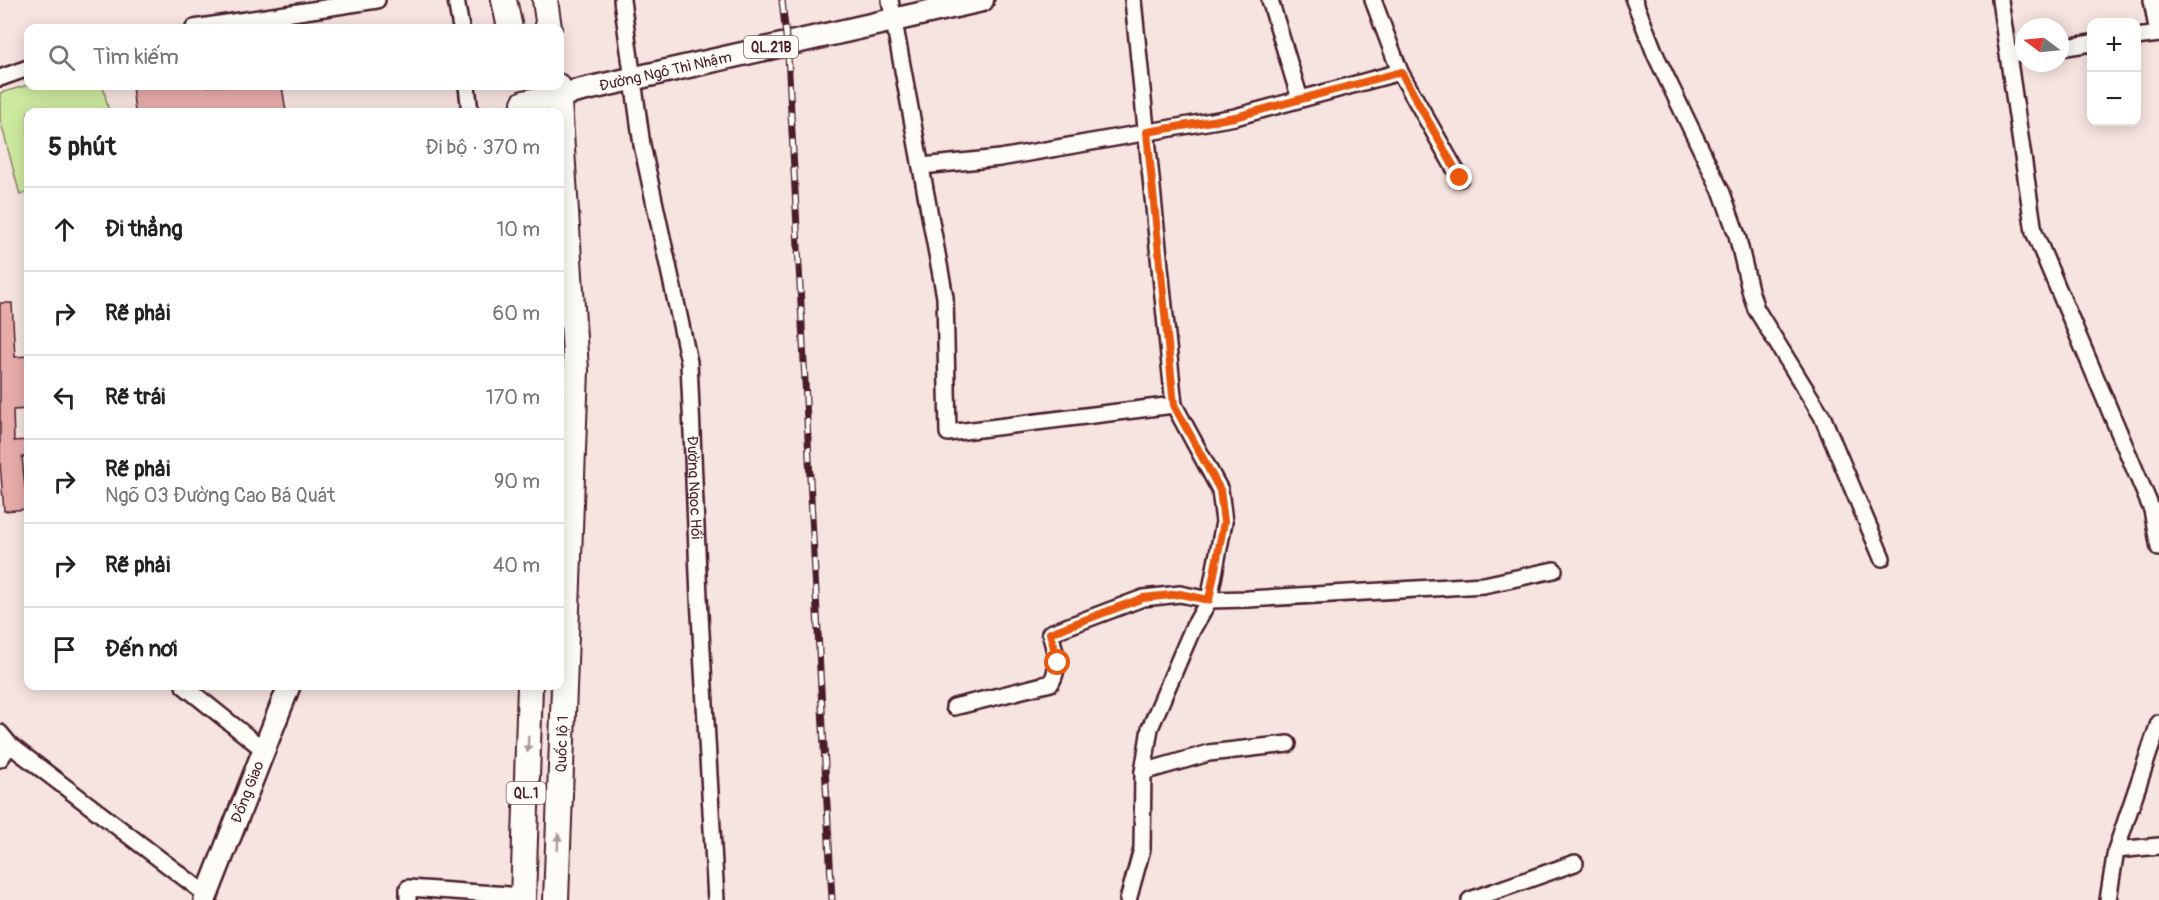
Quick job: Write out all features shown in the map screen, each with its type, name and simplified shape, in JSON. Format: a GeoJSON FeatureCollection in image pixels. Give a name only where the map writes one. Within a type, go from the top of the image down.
{"type":"FeatureCollection","features":[{"type":"Feature","properties":{"kind":"highway"},"geometry":{"type":"LineString","coordinates":[[504,0],[509,24]]}},
{"type":"Feature","properties":{"kind":"highway"},"geometry":{"type":"LineString","coordinates":[[545,0],[548,24]]}},
{"type":"Feature","properties":{"kind":"highway"},"geometry":{"type":"LineString","coordinates":[[523,100],[559,90]]}},
{"type":"Feature","properties":{"kind":"highway","name":"Quốc lộ 1"},"geometry":{"type":"LineString","coordinates":[[559,90],[560,108]]}},
{"type":"Feature","properties":{"kind":"highway","name":"Quốc lộ 1"},"geometry":{"type":"LineString","coordinates":[[564,172],[576,370],[564,688]]}},
{"type":"Feature","properties":{"kind":"highway","name":"QL.1"},"geometry":{"type":"LineString","coordinates":[[523,898],[530,690]]}},
{"type":"Feature","properties":{"kind":"highway","name":"Quốc lộ 1"},"geometry":{"type":"LineString","coordinates":[[556,900],[564,690]]}},
{"type":"Feature","properties":{"kind":"main road","name":"Đường Ngô Thì Nhậm"},"geometry":{"type":"LineString","coordinates":[[564,89],[634,79],[892,10],[982,0]]}},
{"type":"Feature","properties":{"kind":"main road","name":"Đồng Giao"},"geometry":{"type":"LineString","coordinates":[[206,898],[287,690]]}},
{"type":"Feature","properties":{"kind":"street"},"geometry":{"type":"LineString","coordinates":[[220,24],[377,0]]}},
{"type":"Feature","properties":{"kind":"street"},"geometry":{"type":"LineString","coordinates":[[456,0],[460,24]]}},
{"type":"Feature","properties":{"kind":"street","name":"Đường Ngọc Hồi"},"geometry":{"type":"LineString","coordinates":[[622,0],[642,145],[689,362],[716,900]]}},
{"type":"Feature","properties":{"kind":"street"},"geometry":{"type":"LineString","coordinates":[[1128,900],[1142,849],[1143,772],[1150,728],[1192,630],[1209,600],[1224,522],[1220,490],[1174,405],[1133,0]]}},
{"type":"Feature","properties":{"kind":"street"},"geometry":{"type":"LineString","coordinates":[[1270,0],[1300,99]]}},
{"type":"Feature","properties":{"kind":"street"},"geometry":{"type":"LineString","coordinates":[[1373,0],[1401,72],[1460,178]]}},
{"type":"Feature","properties":{"kind":"street"},"geometry":{"type":"LineString","coordinates":[[1634,0],[1656,56],[1722,193],[1737,235],[1756,309],[1822,416],[1882,558]]}},
{"type":"Feature","properties":{"kind":"street"},"geometry":{"type":"LineString","coordinates":[[2000,0],[2015,51]]}},
{"type":"Feature","properties":{"kind":"street"},"geometry":{"type":"LineString","coordinates":[[2141,36],[2159,34],[2152,0]]}},
{"type":"Feature","properties":{"kind":"street"},"geometry":{"type":"LineString","coordinates":[[892,10],[945,297],[948,433],[1174,405]]}},
{"type":"Feature","properties":{"kind":"street"},"geometry":{"type":"LineString","coordinates":[[2069,47],[2087,45]]}},
{"type":"Feature","properties":{"kind":"street"},"geometry":{"type":"LineString","coordinates":[[0,78],[24,69]]}},
{"type":"Feature","properties":{"kind":"street"},"geometry":{"type":"LineString","coordinates":[[922,166],[1000,158],[1235,117],[1401,72]]}},
{"type":"Feature","properties":{"kind":"street"},"geometry":{"type":"LineString","coordinates":[[2018,72],[2034,232],[2152,510],[2159,548]]}},
{"type":"Feature","properties":{"kind":"street"},"geometry":{"type":"LineString","coordinates":[[467,90],[470,108]]}},
{"type":"Feature","properties":{"kind":"street"},"geometry":{"type":"LineString","coordinates":[[954,707],[1051,683],[1057,672],[1058,663],[1050,633],[1143,598],[1180,594],[1209,600],[1484,585],[1554,570]]}},
{"type":"Feature","properties":{"kind":"street"},"geometry":{"type":"LineString","coordinates":[[189,690],[264,750]]}},
{"type":"Feature","properties":{"kind":"street"},"geometry":{"type":"LineString","coordinates":[[2108,900],[2116,849],[2159,723]]}},
{"type":"Feature","properties":{"kind":"street"},"geometry":{"type":"LineString","coordinates":[[0,759],[5,739],[206,898]]}},
{"type":"Feature","properties":{"kind":"street"},"geometry":{"type":"LineString","coordinates":[[1143,772],[1209,753],[1288,744]]}},
{"type":"Feature","properties":{"kind":"street"},"geometry":{"type":"LineString","coordinates":[[2116,849],[2159,846]]}},
{"type":"Feature","properties":{"kind":"street"},"geometry":{"type":"LineString","coordinates":[[1470,900],[1575,863]]}},
{"type":"Feature","properties":{"kind":"street"},"geometry":{"type":"LineString","coordinates":[[408,900],[408,888],[523,898]]}},
{"type":"Feature","properties":{"kind":"green space"},"geometry":{"type":"Polygon","coordinates":[[[24,86],[24,90],[104,90],[108,108],[24,108],[24,194],[20,195],[0,119],[0,93],[24,86]]]}},
{"type":"Feature","properties":{"kind":"building"},"geometry":{"type":"Polygon","coordinates":[[[132,90],[283,90],[285,108],[135,108],[132,90]]]}},
{"type":"Feature","properties":{"kind":"building"},"geometry":{"type":"Polygon","coordinates":[[[0,303],[12,303],[15,357],[24,356],[24,409],[13,410],[14,441],[24,440],[24,457],[22,457],[24,509],[4,511],[0,464],[0,303]]]}},
{"type":"Feature","properties":{"kind":"railway"},"geometry":{"type":"LineString","coordinates":[[782,0],[788,55],[832,900]]}},
{"type":"Feature","properties":{"kind":"route"},"geometry":{"type":"LineString","coordinates":[[1058,663],[1050,633],[1143,598],[1180,594],[1209,600],[1224,522],[1220,490],[1174,405],[1147,132],[1235,117],[1401,72],[1460,178]]}}]}
